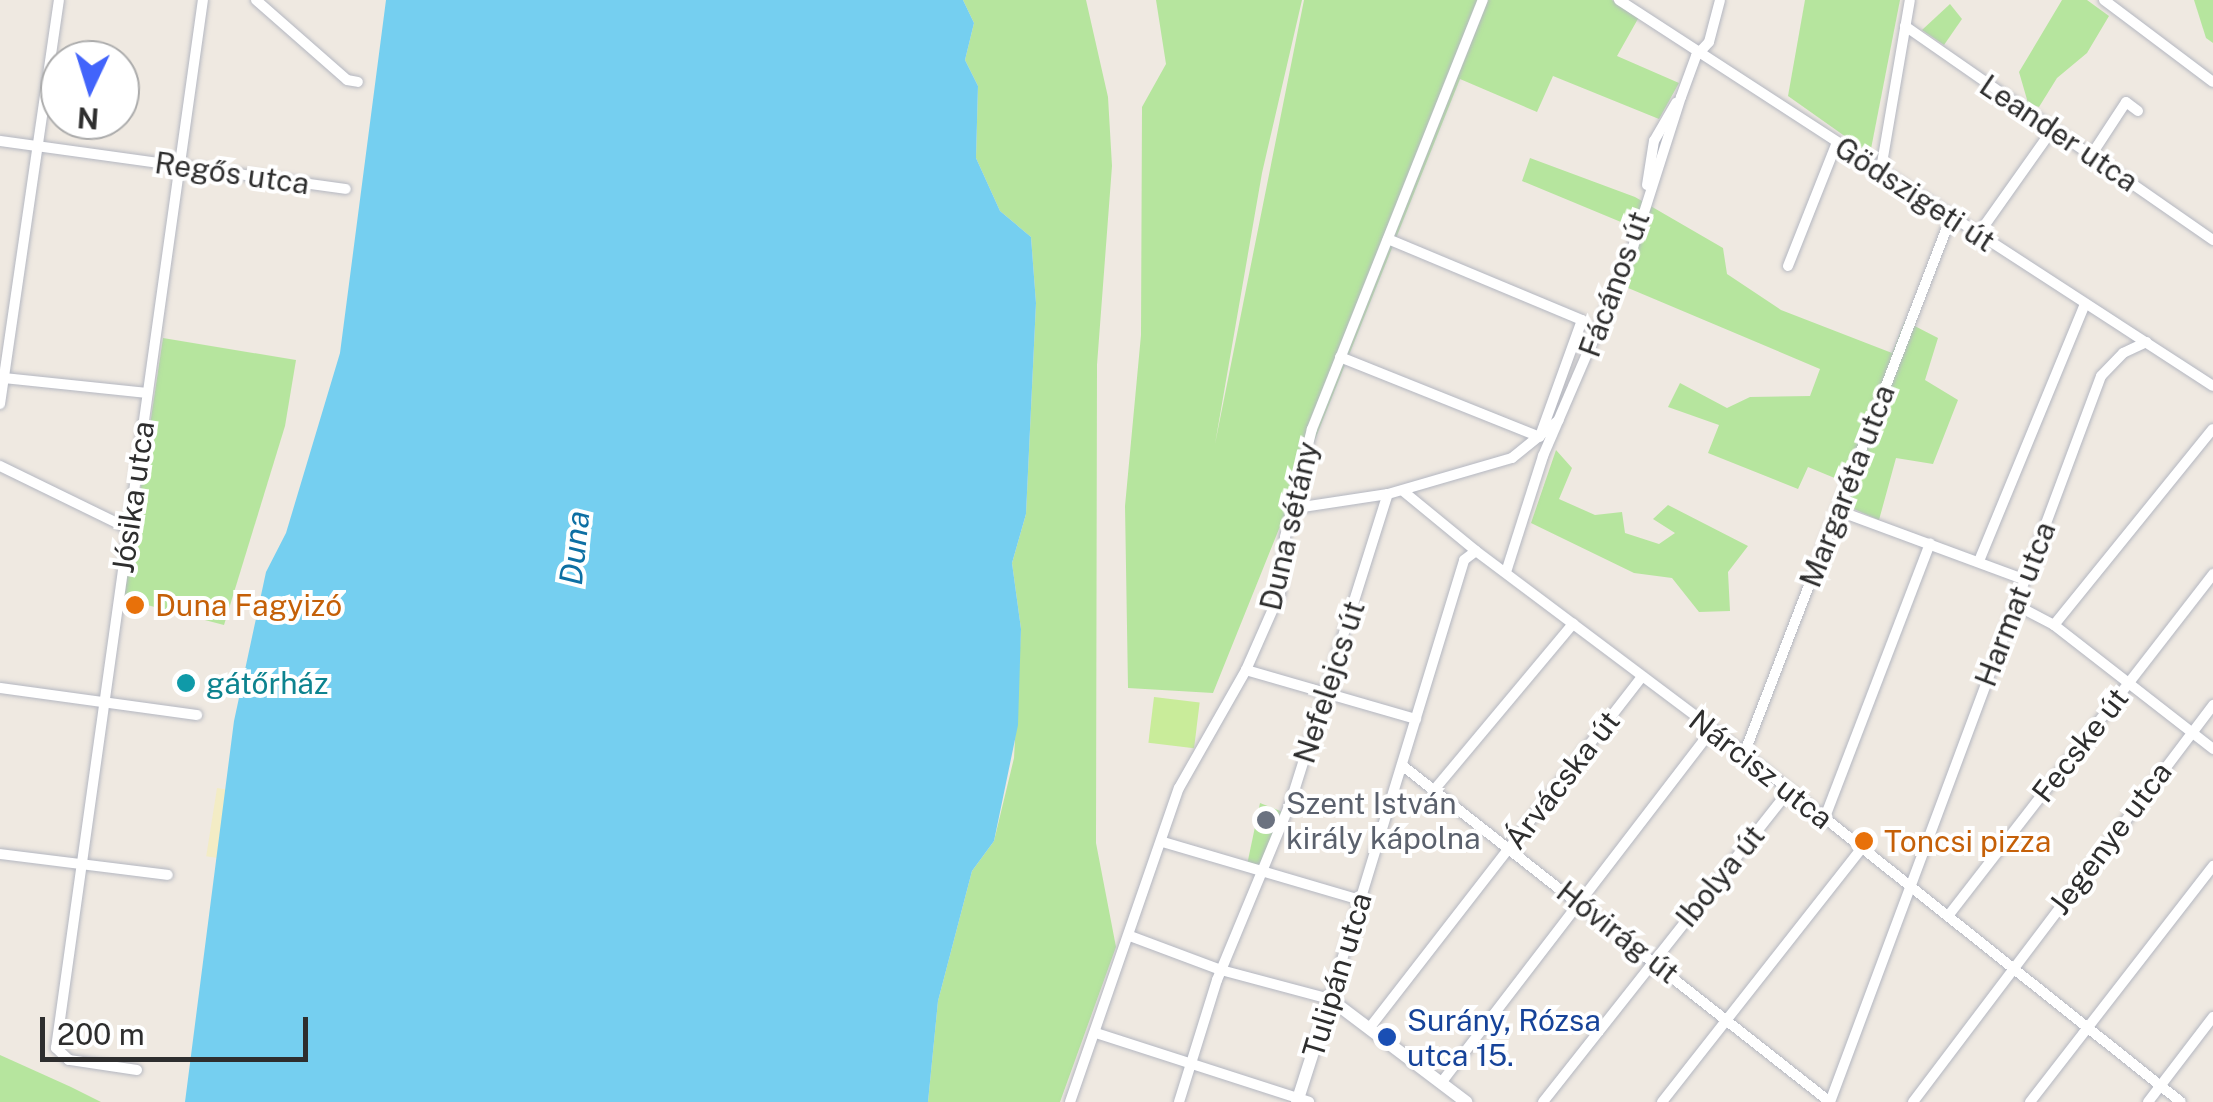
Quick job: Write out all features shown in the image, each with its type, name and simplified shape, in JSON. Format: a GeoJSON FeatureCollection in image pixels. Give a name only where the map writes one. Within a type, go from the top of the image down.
{"type":"FeatureCollection","features":[{"type":"Feature","properties":{"kind":"street"},"geometry":{"type":"LineString","coordinates":[[0,404],[59,0]]}},
{"type":"Feature","properties":{"kind":"street","name":"Jósika utca"},"geometry":{"type":"LineString","coordinates":[[137,1070],[57,1054],[203,0]]}},
{"type":"Feature","properties":{"kind":"street"},"geometry":{"type":"LineString","coordinates":[[256,0],[347,80],[358,82]]}},
{"type":"Feature","properties":{"kind":"street","name":"Duna sétány"},"geometry":{"type":"LineString","coordinates":[[1070,1102],[1096,1032],[1118,954],[1130,936],[1163,842],[1178,788],[1246,670],[1280,593],[1285,538],[1296,508],[1312,429],[1483,0]]}},
{"type":"Feature","properties":{"kind":"street","name":"Gödszigeti út"},"geometry":{"type":"LineString","coordinates":[[1619,0],[1702,51],[2084,306],[2213,386]]}},
{"type":"Feature","properties":{"kind":"street","name":"Fácános út"},"geometry":{"type":"LineString","coordinates":[[1506,569],[1542,456],[1633,247],[1645,200],[1665,158],[1680,97],[1720,0]]}},
{"type":"Feature","properties":{"kind":"street"},"geometry":{"type":"LineString","coordinates":[[1881,169],[1910,0]]}},
{"type":"Feature","properties":{"kind":"street"},"geometry":{"type":"LineString","coordinates":[[2104,0],[2213,82]]}},
{"type":"Feature","properties":{"kind":"street","name":"Leander utca"},"geometry":{"type":"LineString","coordinates":[[1904,26],[2213,240]]}},
{"type":"Feature","properties":{"kind":"street"},"geometry":{"type":"LineString","coordinates":[[2092,154],[2126,102],[2138,111]]}},
{"type":"Feature","properties":{"kind":"street"},"geometry":{"type":"LineString","coordinates":[[1977,236],[2052,130]]}},
{"type":"Feature","properties":{"kind":"street","name":"Regős utca"},"geometry":{"type":"LineString","coordinates":[[0,141],[346,189]]}},
{"type":"Feature","properties":{"kind":"street"},"geometry":{"type":"LineString","coordinates":[[1788,266],[1837,142]]}},
{"type":"Feature","properties":{"kind":"street","name":"Margaréta utca"},"geometry":{"type":"LineString","coordinates":[[1744,754],[1951,217]]}},
{"type":"Feature","properties":{"kind":"street"},"geometry":{"type":"LineString","coordinates":[[1388,239],[1582,320],[1540,437],[1542,456]]}},
{"type":"Feature","properties":{"kind":"street"},"geometry":{"type":"LineString","coordinates":[[1979,561],[2084,306]]}},
{"type":"Feature","properties":{"kind":"street","name":"Harmat utca"},"geometry":{"type":"LineString","coordinates":[[1830,1102],[1907,885],[2026,580],[2100,376],[2123,353],[2147,342]]}},
{"type":"Feature","properties":{"kind":"street"},"geometry":{"type":"LineString","coordinates":[[1340,356],[1540,437]]}},
{"type":"Feature","properties":{"kind":"street"},"geometry":{"type":"LineString","coordinates":[[4,378],[147,394]]}},
{"type":"Feature","properties":{"kind":"street"},"geometry":{"type":"LineString","coordinates":[[1296,508],[1403,491],[1512,458],[1559,420]]}},
{"type":"Feature","properties":{"kind":"street"},"geometry":{"type":"LineString","coordinates":[[2054,626],[2213,429]]}},
{"type":"Feature","properties":{"kind":"street"},"geometry":{"type":"LineString","coordinates":[[0,466],[129,530]]}},
{"type":"Feature","properties":{"kind":"street","name":"Nárcisz utca"},"geometry":{"type":"LineString","coordinates":[[1403,491],[1476,551],[1506,569],[1713,729],[1787,793],[1825,817],[1948,916],[2009,971],[2181,1102]]}},
{"type":"Feature","properties":{"kind":"street","name":"Nefelejcs út"},"geometry":{"type":"LineString","coordinates":[[1178,1102],[1221,970],[1290,804],[1388,494]]}},
{"type":"Feature","properties":{"kind":"street"},"geometry":{"type":"LineString","coordinates":[[1839,511],[2026,580]]}},
{"type":"Feature","properties":{"kind":"street"},"geometry":{"type":"LineString","coordinates":[[1825,817],[1930,543]]}},
{"type":"Feature","properties":{"kind":"street","name":"Tulipán utca"},"geometry":{"type":"LineString","coordinates":[[1302,1100],[1464,560],[1476,551]]}},
{"type":"Feature","properties":{"kind":"street","name":"Fecske út"},"geometry":{"type":"LineString","coordinates":[[1948,916],[2213,574]]}},
{"type":"Feature","properties":{"kind":"street"},"geometry":{"type":"LineString","coordinates":[[2014,604],[2054,626],[2125,686],[2213,749]]}},
{"type":"Feature","properties":{"kind":"street"},"geometry":{"type":"LineString","coordinates":[[1434,790],[1573,624]]}},
{"type":"Feature","properties":{"kind":"street"},"geometry":{"type":"LineString","coordinates":[[1246,670],[1327,690],[1416,719]]}},
{"type":"Feature","properties":{"kind":"street","name":"Árvácska út"},"geometry":{"type":"LineString","coordinates":[[1372,1026],[1642,676]]}},
{"type":"Feature","properties":{"kind":"street"},"geometry":{"type":"LineString","coordinates":[[0,688],[196,715]]}},
{"type":"Feature","properties":{"kind":"street","name":"Jegenye utca"},"geometry":{"type":"LineString","coordinates":[[1913,1102],[2213,705]]}},
{"type":"Feature","properties":{"kind":"street"},"geometry":{"type":"LineString","coordinates":[[1441,1082],[1713,729]]}},
{"type":"Feature","properties":{"kind":"street","name":"Hóvirág út"},"geometry":{"type":"LineString","coordinates":[[1403,766],[1580,901],[1830,1102]]}},
{"type":"Feature","properties":{"kind":"street","name":"Ibolya út"},"geometry":{"type":"LineString","coordinates":[[1543,1102],[1787,793]]}},
{"type":"Feature","properties":{"kind":"street"},"geometry":{"type":"LineString","coordinates":[[1163,842],[1360,900]]}},
{"type":"Feature","properties":{"kind":"street"},"geometry":{"type":"LineString","coordinates":[[1662,1102],[1730,1021],[1862,848]]}},
{"type":"Feature","properties":{"kind":"street"},"geometry":{"type":"LineString","coordinates":[[0,854],[168,875]]}},
{"type":"Feature","properties":{"kind":"street"},"geometry":{"type":"LineString","coordinates":[[2030,1102],[2213,866]]}},
{"type":"Feature","properties":{"kind":"street"},"geometry":{"type":"LineString","coordinates":[[1130,936],[1221,970],[1330,999],[1372,1026],[1463,1101]]}},
{"type":"Feature","properties":{"kind":"street"},"geometry":{"type":"LineString","coordinates":[[2148,1102],[2213,1017]]}},
{"type":"Feature","properties":{"kind":"street"},"geometry":{"type":"LineString","coordinates":[[1096,1032],[1302,1100]]}},
{"type":"Feature","properties":{"kind":"green space"},"geometry":{"type":"Polygon","coordinates":[[[963,0],[1086,0],[1108,97],[1112,166],[1097,365],[1096,843],[1116,947],[1060,1102],[928,1102],[938,1001],[972,871],[994,841],[1014,758],[1021,629],[1012,563],[1026,514],[1036,303],[1031,237],[1000,211],[976,158],[978,86],[965,60],[974,23],[963,0]]]}},
{"type":"Feature","properties":{"kind":"green space"},"geometry":{"type":"Polygon","coordinates":[[[1156,0],[1302,0],[1262,173],[1215,444],[1304,0],[1612,0],[1639,17],[1617,56],[1679,83],[1659,119],[1553,76],[1537,112],[1460,79],[1213,693],[1128,688],[1125,506],[1141,335],[1142,107],[1166,64],[1156,0]]]}},
{"type":"Feature","properties":{"kind":"green space"},"geometry":{"type":"Polygon","coordinates":[[[1805,0],[1900,0],[1870,154],[1788,96],[1805,0]]]}},
{"type":"Feature","properties":{"kind":"green space"},"geometry":{"type":"Polygon","coordinates":[[[2062,0],[2087,0],[2109,16],[2087,53],[2057,78],[2039,107],[2028,103],[2019,72],[2062,0]]]}},
{"type":"Feature","properties":{"kind":"green space"},"geometry":{"type":"Polygon","coordinates":[[[2194,0],[2213,0],[2213,43],[2206,38],[2194,0]]]}},
{"type":"Feature","properties":{"kind":"green space"},"geometry":{"type":"Polygon","coordinates":[[[1950,4],[1962,19],[1944,45],[1922,30],[1950,4]]]}},
{"type":"Feature","properties":{"kind":"green space"},"geometry":{"type":"Polygon","coordinates":[[[1530,158],[1635,197],[1723,248],[1727,274],[1781,310],[1892,353],[1905,321],[1938,338],[1925,380],[1958,400],[1933,464],[1896,458],[1879,520],[1847,506],[1854,486],[1808,467],[1798,489],[1708,453],[1719,425],[1668,407],[1680,383],[1727,408],[1750,397],[1810,396],[1820,369],[1621,285],[1645,232],[1522,181],[1530,158]]]}},
{"type":"Feature","properties":{"kind":"green space"},"geometry":{"type":"Polygon","coordinates":[[[163,338],[296,360],[285,426],[224,625],[124,599],[163,338]]]}},
{"type":"Feature","properties":{"kind":"green space"},"geometry":{"type":"Polygon","coordinates":[[[1556,450],[1572,468],[1559,499],[1595,515],[1622,512],[1625,533],[1659,544],[1675,533],[1653,519],[1668,505],[1748,546],[1728,572],[1730,611],[1699,612],[1672,578],[1634,573],[1531,523],[1556,450]]]}},
{"type":"Feature","properties":{"kind":"green space"},"geometry":{"type":"Polygon","coordinates":[[[1154,697],[1200,703],[1194,748],[1148,743],[1154,697]]]}},
{"type":"Feature","properties":{"kind":"green space"},"geometry":{"type":"Polygon","coordinates":[[[1260,803],[1283,812],[1258,869],[1247,865],[1260,803]]]}},
{"type":"Feature","properties":{"kind":"green space"},"geometry":{"type":"Polygon","coordinates":[[[0,1055],[71,1087],[101,1102],[0,1102],[0,1055]]]}},
{"type":"Feature","properties":{"kind":"sand"},"geometry":{"type":"Polygon","coordinates":[[[217,788],[230,790],[219,858],[206,856],[217,788]]]}},
{"type":"Feature","properties":{"kind":"water","name":"Duna"},"geometry":{"type":"Polygon","coordinates":[[[386,0],[963,0],[974,23],[965,60],[978,86],[976,158],[1000,211],[1031,237],[1036,303],[1026,514],[1012,563],[1021,629],[1018,725],[994,841],[972,871],[938,1001],[928,1102],[185,1102],[234,721],[266,572],[286,533],[340,353],[386,0]]]}},
{"type":"Feature","properties":{"kind":"place","name":"Duna Fagyizó"},"geometry":{"type":"Point","coordinates":[135,605]}},
{"type":"Feature","properties":{"kind":"place","name":"gátőrház"},"geometry":{"type":"Point","coordinates":[186,683]}},
{"type":"Feature","properties":{"kind":"place","name":"Szent István király kápolna"},"geometry":{"type":"Point","coordinates":[1266,820]}},
{"type":"Feature","properties":{"kind":"place","name":"Toncsi pizza"},"geometry":{"type":"Point","coordinates":[1864,841]}},
{"type":"Feature","properties":{"kind":"place","name":"Surány, Rózsa utca 15."},"geometry":{"type":"Point","coordinates":[1387,1037]}}]}
